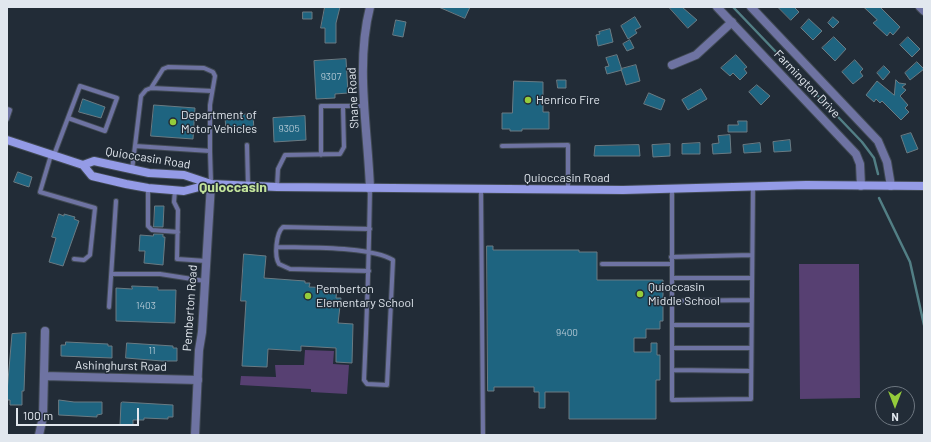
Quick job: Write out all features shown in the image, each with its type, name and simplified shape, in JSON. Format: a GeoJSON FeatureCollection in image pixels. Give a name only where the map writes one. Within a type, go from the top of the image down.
{"type":"FeatureCollection","features":[{"type":"Feature","properties":{"kind":"main road","name":"Quioccasin Road"},"geometry":{"type":"LineString","coordinates":[[7,140],[82,165],[92,176],[148,188],[175,190],[184,190],[210,184],[370,189],[568,190],[753,186],[924,186]]}},
{"type":"Feature","properties":{"kind":"main road","name":"Quioccasin Road"},"geometry":{"type":"LineString","coordinates":[[82,165],[94,161],[132,170],[184,175],[210,184]]}},
{"type":"Feature","properties":{"kind":"street","name":"Shane Road"},"geometry":{"type":"LineString","coordinates":[[370,7],[365,32],[363,57],[370,189]]}},
{"type":"Feature","properties":{"kind":"street","name":"Farmington Drive"},"geometry":{"type":"LineString","coordinates":[[717,7],[856,154],[860,164],[861,186]]}},
{"type":"Feature","properties":{"kind":"street","name":"Farmington Drive"},"geometry":{"type":"LineString","coordinates":[[751,7],[878,141],[887,162],[891,186]]}},
{"type":"Feature","properties":{"kind":"street"},"geometry":{"type":"LineString","coordinates":[[920,7],[924,11]]}},
{"type":"Feature","properties":{"kind":"street"},"geometry":{"type":"LineString","coordinates":[[672,65],[696,55],[732,22]]}},
{"type":"Feature","properties":{"kind":"street","name":"Pemberton Road"},"geometry":{"type":"LineString","coordinates":[[195,435],[210,184]]}},
{"type":"Feature","properties":{"kind":"street"},"geometry":{"type":"LineString","coordinates":[[39,435],[43,417],[45,331]]}},
{"type":"Feature","properties":{"kind":"street","name":"Ashinghurst Road"},"geometry":{"type":"LineString","coordinates":[[44,376],[198,380]]}},
{"type":"Feature","properties":{"kind":"lane"},"geometry":{"type":"LineString","coordinates":[[151,88],[163,69],[168,67],[192,67],[213,72],[215,76],[210,105],[210,184]]}},
{"type":"Feature","properties":{"kind":"lane"},"geometry":{"type":"LineString","coordinates":[[68,118],[105,131],[117,98],[80,86],[52,155],[40,192],[95,208],[90,255],[84,260],[74,259]]}},
{"type":"Feature","properties":{"kind":"lane"},"geometry":{"type":"LineString","coordinates":[[132,170],[141,96],[146,90],[151,88],[212,91]]}},
{"type":"Feature","properties":{"kind":"lane"},"geometry":{"type":"LineString","coordinates":[[321,155],[321,106],[365,106]]}},
{"type":"Feature","properties":{"kind":"lane"},"geometry":{"type":"LineString","coordinates":[[277,187],[278,169],[285,155],[340,154],[344,147],[344,107]]}},
{"type":"Feature","properties":{"kind":"lane"},"geometry":{"type":"LineString","coordinates":[[7,109],[10,110],[7,119]]}},
{"type":"Feature","properties":{"kind":"lane"},"geometry":{"type":"LineString","coordinates":[[247,145],[248,186]]}},
{"type":"Feature","properties":{"kind":"lane"},"geometry":{"type":"LineString","coordinates":[[135,146],[210,151]]}},
{"type":"Feature","properties":{"kind":"lane"},"geometry":{"type":"LineString","coordinates":[[502,146],[568,146],[568,190]]}},
{"type":"Feature","properties":{"kind":"lane"},"geometry":{"type":"LineString","coordinates":[[672,188],[672,400],[751,400],[753,186]]}},
{"type":"Feature","properties":{"kind":"lane"},"geometry":{"type":"LineString","coordinates":[[148,188],[148,226],[152,230],[178,232]]}},
{"type":"Feature","properties":{"kind":"lane"},"geometry":{"type":"LineString","coordinates":[[277,247],[370,252],[387,256],[393,260],[387,385],[367,384],[364,380],[370,271],[370,252],[370,229],[370,189]]}},
{"type":"Feature","properties":{"kind":"lane"},"geometry":{"type":"LineString","coordinates":[[482,189],[483,435]]}},
{"type":"Feature","properties":{"kind":"lane"},"geometry":{"type":"LineString","coordinates":[[175,190],[174,202],[178,210],[177,259],[206,261]]}},
{"type":"Feature","properties":{"kind":"lane"},"geometry":{"type":"LineString","coordinates":[[109,307],[116,201]]}},
{"type":"Feature","properties":{"kind":"lane"},"geometry":{"type":"LineString","coordinates":[[370,229],[288,226],[283,227],[278,233],[277,247],[277,262],[286,268],[370,271]]}},
{"type":"Feature","properties":{"kind":"lane"},"geometry":{"type":"LineString","coordinates":[[672,257],[752,255]]}},
{"type":"Feature","properties":{"kind":"lane"},"geometry":{"type":"LineString","coordinates":[[602,264],[672,264]]}},
{"type":"Feature","properties":{"kind":"lane"},"geometry":{"type":"LineString","coordinates":[[112,274],[160,274],[205,282]]}},
{"type":"Feature","properties":{"kind":"lane"},"geometry":{"type":"LineString","coordinates":[[672,278],[752,278]]}},
{"type":"Feature","properties":{"kind":"lane"},"geometry":{"type":"LineString","coordinates":[[672,301],[752,300]]}},
{"type":"Feature","properties":{"kind":"lane"},"geometry":{"type":"LineString","coordinates":[[672,325],[751,325]]}},
{"type":"Feature","properties":{"kind":"lane"},"geometry":{"type":"LineString","coordinates":[[672,348],[751,348]]}},
{"type":"Feature","properties":{"kind":"lane"},"geometry":{"type":"LineString","coordinates":[[672,370],[751,370]]}},
{"type":"Feature","properties":{"kind":"shaded area"},"geometry":{"type":"Polygon","coordinates":[[[799,264],[859,264],[860,398],[800,399],[799,264]]]}},
{"type":"Feature","properties":{"kind":"shaded area"},"geometry":{"type":"Polygon","coordinates":[[[305,350],[334,351],[333,364],[349,365],[347,394],[311,392],[311,389],[240,385],[241,376],[276,377],[275,365],[304,365],[305,350]]]}},
{"type":"Feature","properties":{"kind":"building"},"geometry":{"type":"Polygon","coordinates":[[[325,7],[340,7],[336,23],[336,43],[325,43],[325,28],[321,28],[325,7]]]}},
{"type":"Feature","properties":{"kind":"building"},"geometry":{"type":"Polygon","coordinates":[[[439,7],[470,7],[465,18],[439,7]]]}},
{"type":"Feature","properties":{"kind":"building"},"geometry":{"type":"Polygon","coordinates":[[[669,7],[682,7],[697,20],[688,28],[669,7]]]}},
{"type":"Feature","properties":{"kind":"building"},"geometry":{"type":"Polygon","coordinates":[[[778,7],[794,7],[799,12],[791,20],[778,7]]]}},
{"type":"Feature","properties":{"kind":"building"},"geometry":{"type":"Polygon","coordinates":[[[864,7],[880,7],[900,27],[893,35],[890,32],[887,36],[873,23],[877,20],[864,7]]]}},
{"type":"Feature","properties":{"kind":"building"},"geometry":{"type":"Polygon","coordinates":[[[303,12],[312,12],[312,19],[303,19],[303,12]]]}},
{"type":"Feature","properties":{"kind":"building"},"geometry":{"type":"Polygon","coordinates":[[[635,17],[641,27],[635,30],[637,33],[628,39],[621,26],[635,17]]]}},
{"type":"Feature","properties":{"kind":"building"},"geometry":{"type":"Polygon","coordinates":[[[833,17],[839,22],[833,28],[828,23],[833,17]]]}},
{"type":"Feature","properties":{"kind":"building"},"geometry":{"type":"Polygon","coordinates":[[[809,19],[822,31],[813,40],[801,28],[809,19]]]}},
{"type":"Feature","properties":{"kind":"building"},"geometry":{"type":"Polygon","coordinates":[[[396,20],[406,22],[403,37],[393,35],[396,20]]]}},
{"type":"Feature","properties":{"kind":"building"},"geometry":{"type":"Polygon","coordinates":[[[610,29],[613,42],[598,46],[596,35],[600,34],[599,32],[610,29]]]}},
{"type":"Feature","properties":{"kind":"building"},"geometry":{"type":"Polygon","coordinates":[[[834,37],[846,49],[835,61],[822,48],[834,37]]]}},
{"type":"Feature","properties":{"kind":"building"},"geometry":{"type":"Polygon","coordinates":[[[908,37],[920,49],[912,57],[900,45],[908,37]]]}},
{"type":"Feature","properties":{"kind":"building"},"geometry":{"type":"Polygon","coordinates":[[[630,40],[634,48],[627,51],[623,44],[630,40]]]}},
{"type":"Feature","properties":{"kind":"building"},"geometry":{"type":"Polygon","coordinates":[[[617,55],[622,70],[607,74],[605,67],[609,66],[606,58],[617,55]]]}},
{"type":"Feature","properties":{"kind":"building"},"geometry":{"type":"Polygon","coordinates":[[[736,55],[747,67],[744,69],[747,73],[740,80],[733,73],[730,76],[721,68],[736,55]]]}},
{"type":"Feature","properties":{"kind":"building"},"geometry":{"type":"Polygon","coordinates":[[[346,59],[348,93],[335,94],[335,98],[316,99],[314,61],[346,59]]]}},
{"type":"Feature","properties":{"kind":"building"},"geometry":{"type":"Polygon","coordinates":[[[855,60],[863,69],[860,72],[863,76],[853,84],[842,72],[855,60]]]}},
{"type":"Feature","properties":{"kind":"building"},"geometry":{"type":"Polygon","coordinates":[[[917,62],[924,69],[910,80],[905,73],[917,62]]]}},
{"type":"Feature","properties":{"kind":"building"},"geometry":{"type":"Polygon","coordinates":[[[636,65],[640,81],[626,85],[621,69],[636,65]]]}},
{"type":"Feature","properties":{"kind":"building"},"geometry":{"type":"Polygon","coordinates":[[[884,66],[890,72],[883,80],[877,73],[884,66]]]}},
{"type":"Feature","properties":{"kind":"building"},"geometry":{"type":"Polygon","coordinates":[[[557,80],[566,80],[566,88],[558,88],[557,80]]]}},
{"type":"Feature","properties":{"kind":"building"},"geometry":{"type":"Polygon","coordinates":[[[896,80],[899,83],[906,84],[902,87],[906,90],[900,96],[908,105],[905,108],[909,112],[901,120],[882,101],[880,103],[876,99],[874,102],[866,95],[877,81],[894,95],[896,80]]]}},
{"type":"Feature","properties":{"kind":"building","name":"Henrico Fire"},"geometry":{"type":"Polygon","coordinates":[[[514,81],[543,82],[543,112],[549,112],[549,129],[522,129],[522,131],[510,131],[510,129],[502,129],[502,113],[512,113],[514,81]]]}},
{"type":"Feature","properties":{"kind":"building"},"geometry":{"type":"Polygon","coordinates":[[[757,85],[770,96],[761,105],[749,92],[757,85]]]}},
{"type":"Feature","properties":{"kind":"building"},"geometry":{"type":"Polygon","coordinates":[[[701,89],[707,99],[688,110],[682,100],[701,89]]]}},
{"type":"Feature","properties":{"kind":"building"},"geometry":{"type":"Polygon","coordinates":[[[649,93],[665,100],[661,110],[644,104],[649,93]]]}},
{"type":"Feature","properties":{"kind":"building"},"geometry":{"type":"Polygon","coordinates":[[[83,99],[105,107],[101,118],[79,112],[83,99]]]}},
{"type":"Feature","properties":{"kind":"building","name":"Department of Motor Vehicles"},"geometry":{"type":"Polygon","coordinates":[[[154,105],[195,108],[193,139],[151,136],[154,105]]]}},
{"type":"Feature","properties":{"kind":"building"},"geometry":{"type":"Polygon","coordinates":[[[253,114],[254,131],[226,132],[225,116],[253,114]]]}},
{"type":"Feature","properties":{"kind":"building"},"geometry":{"type":"Polygon","coordinates":[[[305,116],[306,140],[274,142],[273,118],[305,116]]]}},
{"type":"Feature","properties":{"kind":"building"},"geometry":{"type":"Polygon","coordinates":[[[738,121],[747,121],[747,132],[728,132],[728,125],[738,125],[738,121]]]}},
{"type":"Feature","properties":{"kind":"building"},"geometry":{"type":"Polygon","coordinates":[[[911,133],[918,149],[907,153],[901,136],[911,133]]]}},
{"type":"Feature","properties":{"kind":"building"},"geometry":{"type":"Polygon","coordinates":[[[730,135],[731,153],[713,154],[712,144],[719,143],[718,136],[730,135]]]}},
{"type":"Feature","properties":{"kind":"building"},"geometry":{"type":"Polygon","coordinates":[[[790,140],[791,151],[774,152],[773,142],[790,140]]]}},
{"type":"Feature","properties":{"kind":"building"},"geometry":{"type":"Polygon","coordinates":[[[700,143],[700,154],[682,154],[682,144],[700,143]]]}},
{"type":"Feature","properties":{"kind":"building"},"geometry":{"type":"Polygon","coordinates":[[[760,143],[761,152],[744,153],[743,145],[760,143]]]}},
{"type":"Feature","properties":{"kind":"building"},"geometry":{"type":"Polygon","coordinates":[[[670,144],[670,156],[653,157],[652,145],[670,144]]]}},
{"type":"Feature","properties":{"kind":"building"},"geometry":{"type":"Polygon","coordinates":[[[639,145],[640,156],[594,156],[595,146],[639,145]]]}},
{"type":"Feature","properties":{"kind":"building"},"geometry":{"type":"Polygon","coordinates":[[[18,172],[32,177],[29,187],[14,182],[18,172]]]}},
{"type":"Feature","properties":{"kind":"building"},"geometry":{"type":"Polygon","coordinates":[[[155,206],[164,206],[163,227],[154,227],[155,206]]]}},
{"type":"Feature","properties":{"kind":"building"},"geometry":{"type":"Polygon","coordinates":[[[59,214],[75,217],[74,219],[79,221],[63,266],[49,262],[56,238],[52,237],[59,214]]]}},
{"type":"Feature","properties":{"kind":"building"},"geometry":{"type":"Polygon","coordinates":[[[154,234],[163,234],[163,237],[165,237],[163,265],[144,263],[145,251],[139,251],[140,235],[153,236],[154,234]]]}},
{"type":"Feature","properties":{"kind":"building"},"geometry":{"type":"Polygon","coordinates":[[[487,246],[493,246],[493,250],[579,250],[579,252],[597,252],[597,280],[663,280],[663,321],[660,321],[660,329],[646,329],[646,338],[634,338],[634,352],[651,352],[651,343],[657,343],[657,355],[660,355],[660,380],[656,380],[656,419],[569,419],[569,392],[545,392],[545,408],[539,408],[539,392],[534,392],[534,387],[494,387],[494,391],[488,391],[487,246]]]}},
{"type":"Feature","properties":{"kind":"building"},"geometry":{"type":"Polygon","coordinates":[[[244,254],[266,256],[264,278],[305,281],[305,283],[310,283],[309,287],[337,288],[336,298],[341,298],[338,323],[353,324],[352,363],[336,362],[336,348],[301,346],[301,351],[268,349],[267,367],[242,366],[246,301],[241,301],[244,254]]]}},
{"type":"Feature","properties":{"kind":"building"},"geometry":{"type":"Polygon","coordinates":[[[132,286],[158,287],[158,290],[176,290],[175,323],[116,321],[116,288],[132,289],[132,286]]]}},
{"type":"Feature","properties":{"kind":"building"},"geometry":{"type":"Polygon","coordinates":[[[26,333],[24,391],[22,391],[22,405],[10,405],[10,400],[7,400],[7,392],[12,334],[26,333]]]}},
{"type":"Feature","properties":{"kind":"building"},"geometry":{"type":"Polygon","coordinates":[[[66,342],[108,344],[108,346],[112,346],[112,358],[61,356],[61,345],[65,345],[66,342]]]}},
{"type":"Feature","properties":{"kind":"building"},"geometry":{"type":"Polygon","coordinates":[[[127,343],[173,346],[173,348],[177,348],[177,361],[126,358],[127,343]]]}},
{"type":"Feature","properties":{"kind":"building"},"geometry":{"type":"Polygon","coordinates":[[[59,400],[74,402],[102,402],[102,414],[97,415],[97,417],[59,415],[59,400]]]}},
{"type":"Feature","properties":{"kind":"building"},"geometry":{"type":"Polygon","coordinates":[[[121,403],[173,405],[173,417],[168,417],[168,419],[144,418],[144,420],[133,420],[133,425],[120,425],[121,403]]]}},
{"type":"Feature","properties":{"kind":"waterway"},"geometry":{"type":"LineString","coordinates":[[733,7],[862,142],[874,158],[878,174]]}},
{"type":"Feature","properties":{"kind":"waterway"},"geometry":{"type":"LineString","coordinates":[[879,198],[910,262],[924,325]]}},
{"type":"Feature","properties":{"kind":"place","name":"Henrico Fire"},"geometry":{"type":"Point","coordinates":[528,100]}},
{"type":"Feature","properties":{"kind":"place","name":"Department of Motor Vehicles"},"geometry":{"type":"Point","coordinates":[173,122]}},
{"type":"Feature","properties":{"kind":"place","name":"Quioccasin Middle School"},"geometry":{"type":"Point","coordinates":[640,294]}},
{"type":"Feature","properties":{"kind":"place","name":"Pemberton Elementary School"},"geometry":{"type":"Point","coordinates":[308,296]}},
{"type":"Feature","properties":{"kind":"district","name":"Quioccasin"},"geometry":{"type":"Point","coordinates":[233,187]}}]}
